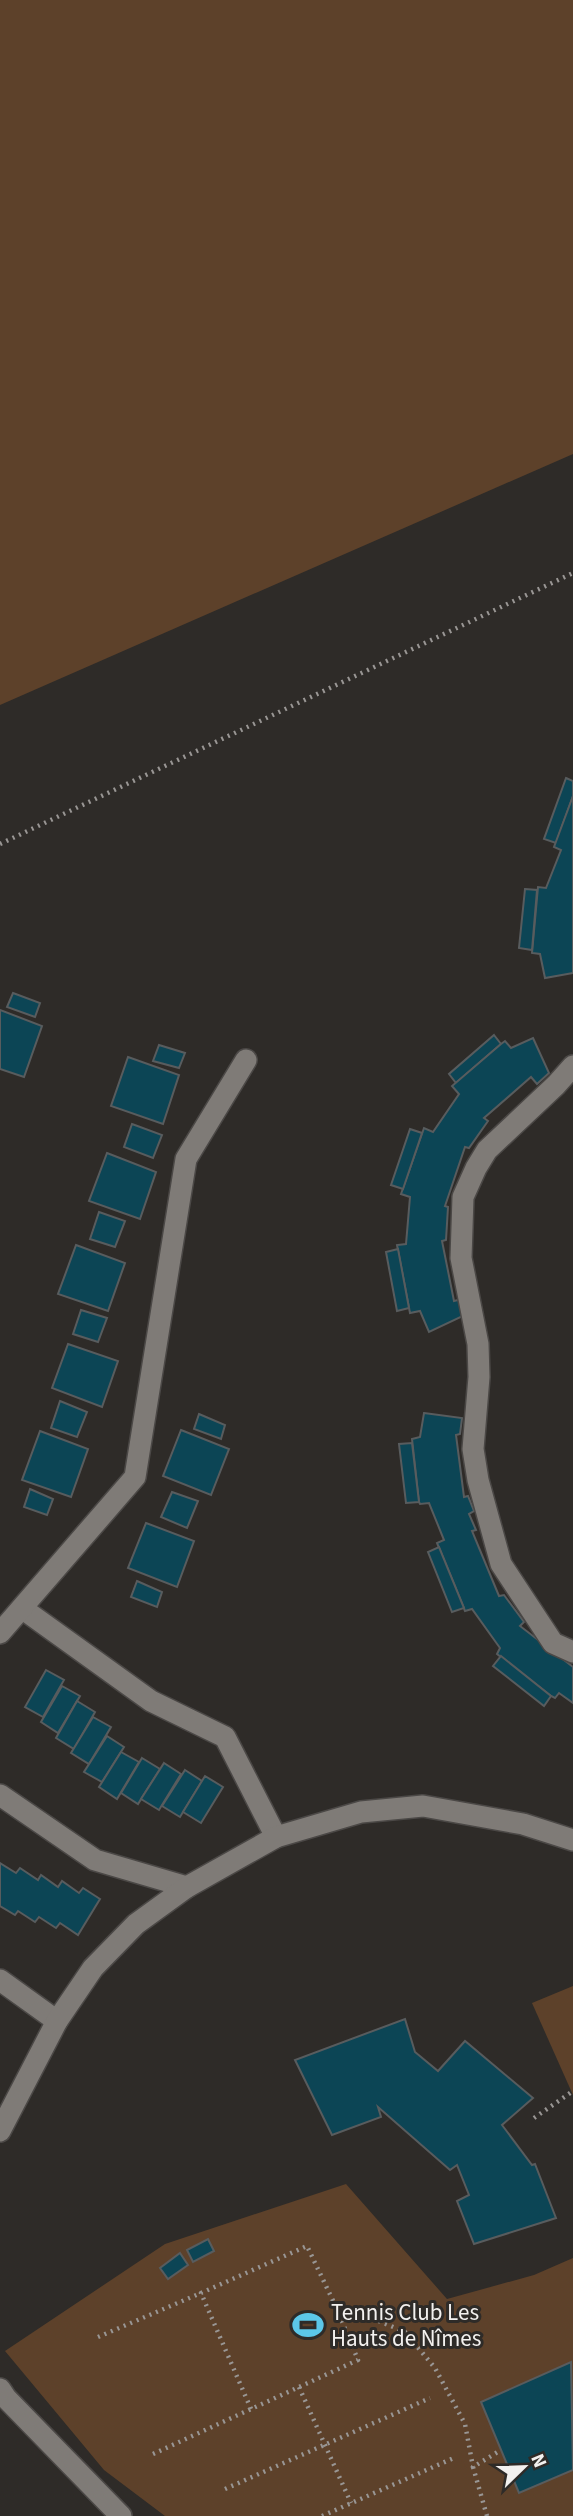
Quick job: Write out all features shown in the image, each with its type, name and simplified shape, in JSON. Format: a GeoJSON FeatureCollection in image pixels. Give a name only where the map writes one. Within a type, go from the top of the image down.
{"type":"FeatureCollection","features":[{"type":"Feature","properties":{"kind":"street"},"geometry":{"type":"LineString","coordinates":[[0,1633],[135,1477],[186,1159],[246,1060]]}},
{"type":"Feature","properties":{"kind":"street"},"geometry":{"type":"LineString","coordinates":[[573,1066],[487,1150],[463,1197],[461,1247],[478,1344],[479,1377],[473,1448],[478,1480],[501,1564],[553,1643],[573,1652]]}},
{"type":"Feature","properties":{"kind":"street"},"geometry":{"type":"LineString","coordinates":[[23,1609],[151,1701],[225,1737],[276,1837]]}},
{"type":"Feature","properties":{"kind":"street"},"geometry":{"type":"LineString","coordinates":[[0,1796],[95,1860],[187,1887]]}},
{"type":"Feature","properties":{"kind":"street"},"geometry":{"type":"LineString","coordinates":[[0,2131],[57,2021],[93,1968],[136,1924],[187,1887],[276,1837],[361,1812],[423,1806],[523,1824],[573,1840]]}},
{"type":"Feature","properties":{"kind":"street"},"geometry":{"type":"LineString","coordinates":[[0,1980],[57,2021]]}},
{"type":"Feature","properties":{"kind":"street"},"geometry":{"type":"LineString","coordinates":[[2,2396],[121,2516]]}},
{"type":"Feature","properties":{"kind":"path"},"geometry":{"type":"LineString","coordinates":[[0,844],[573,573]]}},
{"type":"Feature","properties":{"kind":"path"},"geometry":{"type":"LineString","coordinates":[[534,2118],[573,2091]]}},
{"type":"Feature","properties":{"kind":"path"},"geometry":{"type":"LineString","coordinates":[[98,2337],[307,2246],[336,2307],[358,2360],[153,2454]]}},
{"type":"Feature","properties":{"kind":"path"},"geometry":{"type":"LineString","coordinates":[[201,2293],[251,2409]]}},
{"type":"Feature","properties":{"kind":"path"},"geometry":{"type":"LineString","coordinates":[[336,2307],[341,2305],[405,2332],[435,2368],[465,2424],[487,2516]]}},
{"type":"Feature","properties":{"kind":"path"},"geometry":{"type":"LineString","coordinates":[[299,2387],[351,2503]]}},
{"type":"Feature","properties":{"kind":"path"},"geometry":{"type":"LineString","coordinates":[[225,2489],[430,2398]]}},
{"type":"Feature","properties":{"kind":"path"},"geometry":{"type":"LineString","coordinates":[[474,2467],[500,2449]]}},
{"type":"Feature","properties":{"kind":"path"},"geometry":{"type":"LineString","coordinates":[[322,2516],[456,2457]]}},
{"type":"Feature","properties":{"kind":"shaded area"},"geometry":{"type":"Polygon","coordinates":[[[0,0],[573,0],[573,454],[0,705],[0,0]]]}},
{"type":"Feature","properties":{"kind":"shaded area"},"geometry":{"type":"Polygon","coordinates":[[[573,1986],[573,2095],[532,2003],[573,1986]]]}},
{"type":"Feature","properties":{"kind":"shaded area","name":"Tennis Club Les Hauts de Nîmes"},"geometry":{"type":"Polygon","coordinates":[[[346,2184],[447,2299],[534,2275],[573,2258],[573,2516],[165,2516],[104,2470],[5,2351],[165,2244],[346,2184]]]}},
{"type":"Feature","properties":{"kind":"building"},"geometry":{"type":"Polygon","coordinates":[[[566,778],[573,781],[573,796],[556,843],[544,839],[566,778]]]}},
{"type":"Feature","properties":{"kind":"building"},"geometry":{"type":"Polygon","coordinates":[[[573,796],[573,973],[545,978],[540,954],[532,953],[538,887],[546,888],[561,850],[554,847],[573,796]]]}},
{"type":"Feature","properties":{"kind":"building"},"geometry":{"type":"Polygon","coordinates":[[[525,889],[537,890],[532,950],[519,948],[525,889]]]}},
{"type":"Feature","properties":{"kind":"building"},"geometry":{"type":"Polygon","coordinates":[[[13,993],[40,1003],[35,1017],[7,1007],[13,993]]]}},
{"type":"Feature","properties":{"kind":"building"},"geometry":{"type":"Polygon","coordinates":[[[0,1010],[42,1026],[24,1077],[0,1069],[0,1010]]]}},
{"type":"Feature","properties":{"kind":"building"},"geometry":{"type":"Polygon","coordinates":[[[494,1035],[501,1044],[456,1083],[449,1074],[494,1035]]]}},
{"type":"Feature","properties":{"kind":"building"},"geometry":{"type":"Polygon","coordinates":[[[533,1038],[549,1073],[537,1084],[531,1077],[484,1118],[488,1121],[469,1148],[465,1147],[445,1206],[448,1207],[446,1240],[442,1241],[454,1301],[462,1299],[465,1315],[429,1332],[420,1311],[410,1313],[397,1245],[406,1244],[410,1197],[401,1194],[424,1128],[433,1132],[459,1094],[452,1086],[501,1044],[505,1041],[511,1048],[533,1038]]]}},
{"type":"Feature","properties":{"kind":"building"},"geometry":{"type":"Polygon","coordinates":[[[159,1045],[185,1053],[179,1068],[153,1061],[159,1045]]]}},
{"type":"Feature","properties":{"kind":"building"},"geometry":{"type":"Polygon","coordinates":[[[128,1057],[179,1075],[163,1124],[111,1106],[128,1057]]]}},
{"type":"Feature","properties":{"kind":"building"},"geometry":{"type":"Polygon","coordinates":[[[132,1124],[162,1135],[153,1158],[124,1147],[132,1124]]]}},
{"type":"Feature","properties":{"kind":"building"},"geometry":{"type":"Polygon","coordinates":[[[410,1129],[422,1133],[403,1189],[391,1185],[410,1129]]]}},
{"type":"Feature","properties":{"kind":"building"},"geometry":{"type":"Polygon","coordinates":[[[107,1153],[156,1172],[140,1219],[89,1201],[107,1153]]]}},
{"type":"Feature","properties":{"kind":"building"},"geometry":{"type":"Polygon","coordinates":[[[99,1212],[125,1221],[115,1247],[90,1239],[99,1212]]]}},
{"type":"Feature","properties":{"kind":"building"},"geometry":{"type":"Polygon","coordinates":[[[76,1245],[125,1263],[108,1311],[58,1294],[76,1245]]]}},
{"type":"Feature","properties":{"kind":"building"},"geometry":{"type":"Polygon","coordinates":[[[398,1249],[409,1308],[397,1311],[386,1252],[398,1249]]]}},
{"type":"Feature","properties":{"kind":"building"},"geometry":{"type":"Polygon","coordinates":[[[81,1310],[107,1318],[98,1342],[73,1334],[81,1310]]]}},
{"type":"Feature","properties":{"kind":"building"},"geometry":{"type":"Polygon","coordinates":[[[68,1344],[118,1361],[102,1407],[52,1388],[68,1344]]]}},
{"type":"Feature","properties":{"kind":"building"},"geometry":{"type":"Polygon","coordinates":[[[60,1401],[87,1412],[77,1437],[51,1428],[60,1401]]]}},
{"type":"Feature","properties":{"kind":"building"},"geometry":{"type":"Polygon","coordinates":[[[424,1413],[462,1418],[460,1434],[456,1435],[464,1497],[468,1496],[474,1511],[469,1514],[476,1530],[472,1531],[499,1596],[504,1595],[524,1622],[520,1626],[573,1667],[573,1703],[559,1693],[555,1698],[551,1696],[497,1654],[500,1648],[472,1609],[465,1611],[437,1543],[444,1540],[429,1503],[419,1502],[412,1439],[420,1437],[424,1413]]]}},
{"type":"Feature","properties":{"kind":"building"},"geometry":{"type":"Polygon","coordinates":[[[199,1414],[225,1425],[221,1439],[194,1429],[199,1414]]]}},
{"type":"Feature","properties":{"kind":"building"},"geometry":{"type":"Polygon","coordinates":[[[181,1430],[229,1449],[211,1495],[163,1476],[181,1430]]]}},
{"type":"Feature","properties":{"kind":"building"},"geometry":{"type":"Polygon","coordinates":[[[40,1431],[88,1449],[71,1497],[22,1480],[40,1431]]]}},
{"type":"Feature","properties":{"kind":"building"},"geometry":{"type":"Polygon","coordinates":[[[412,1443],[419,1502],[406,1503],[399,1444],[412,1443]]]}},
{"type":"Feature","properties":{"kind":"building"},"geometry":{"type":"Polygon","coordinates":[[[30,1489],[53,1499],[47,1515],[24,1507],[30,1489]]]}},
{"type":"Feature","properties":{"kind":"building"},"geometry":{"type":"Polygon","coordinates":[[[172,1492],[198,1501],[187,1528],[161,1517],[172,1492]]]}},
{"type":"Feature","properties":{"kind":"building"},"geometry":{"type":"Polygon","coordinates":[[[146,1523],[194,1541],[177,1587],[128,1568],[146,1523]]]}},
{"type":"Feature","properties":{"kind":"building"},"geometry":{"type":"Polygon","coordinates":[[[439,1547],[464,1608],[452,1612],[428,1552],[439,1547]]]}},
{"type":"Feature","properties":{"kind":"building"},"geometry":{"type":"Polygon","coordinates":[[[137,1581],[162,1592],[157,1607],[131,1597],[137,1581]]]}},
{"type":"Feature","properties":{"kind":"building"},"geometry":{"type":"Polygon","coordinates":[[[501,1656],[551,1696],[544,1706],[493,1666],[501,1656]]]}},
{"type":"Feature","properties":{"kind":"building"},"geometry":{"type":"Polygon","coordinates":[[[46,1670],[64,1680],[43,1717],[25,1707],[46,1670]]]}},
{"type":"Feature","properties":{"kind":"building"},"geometry":{"type":"Polygon","coordinates":[[[62,1686],[80,1696],[58,1733],[41,1722],[62,1686]]]}},
{"type":"Feature","properties":{"kind":"building"},"geometry":{"type":"Polygon","coordinates":[[[77,1701],[95,1712],[74,1749],[56,1738],[77,1701]]]}},
{"type":"Feature","properties":{"kind":"building"},"geometry":{"type":"Polygon","coordinates":[[[93,1717],[111,1727],[89,1764],[71,1753],[93,1717]]]}},
{"type":"Feature","properties":{"kind":"building"},"geometry":{"type":"Polygon","coordinates":[[[107,1736],[124,1747],[102,1782],[84,1772],[107,1736]]]}},
{"type":"Feature","properties":{"kind":"building"},"geometry":{"type":"Polygon","coordinates":[[[121,1752],[139,1762],[117,1799],[99,1787],[121,1752]]]}},
{"type":"Feature","properties":{"kind":"building"},"geometry":{"type":"Polygon","coordinates":[[[142,1758],[160,1769],[138,1804],[121,1793],[142,1758]]]}},
{"type":"Feature","properties":{"kind":"building"},"geometry":{"type":"Polygon","coordinates":[[[164,1763],[181,1774],[159,1810],[141,1799],[164,1763]]]}},
{"type":"Feature","properties":{"kind":"building"},"geometry":{"type":"Polygon","coordinates":[[[185,1770],[202,1781],[180,1817],[162,1806],[185,1770]]]}},
{"type":"Feature","properties":{"kind":"building"},"geometry":{"type":"Polygon","coordinates":[[[205,1776],[223,1787],[201,1823],[183,1812],[205,1776]]]}},
{"type":"Feature","properties":{"kind":"building"},"geometry":{"type":"Polygon","coordinates":[[[0,1863],[16,1873],[20,1868],[38,1880],[41,1875],[58,1887],[62,1881],[79,1893],[83,1888],[100,1899],[78,1935],[60,1923],[56,1928],[39,1917],[35,1922],[18,1911],[15,1915],[0,1906],[0,1863]]]}},
{"type":"Feature","properties":{"kind":"building"},"geometry":{"type":"Polygon","coordinates":[[[405,2019],[415,2052],[438,2071],[465,2041],[533,2098],[502,2125],[532,2165],[535,2164],[556,2218],[474,2244],[457,2201],[469,2195],[457,2165],[450,2170],[378,2107],[381,2117],[332,2135],[295,2060],[405,2019]]]}},
{"type":"Feature","properties":{"kind":"building"},"geometry":{"type":"Polygon","coordinates":[[[208,2239],[214,2251],[193,2262],[187,2250],[208,2239]]]}},
{"type":"Feature","properties":{"kind":"building"},"geometry":{"type":"Polygon","coordinates":[[[180,2253],[188,2265],[168,2279],[160,2268],[180,2253]]]}},
{"type":"Feature","properties":{"kind":"building"},"geometry":{"type":"Polygon","coordinates":[[[571,2362],[573,2470],[519,2493],[481,2402],[571,2362]]]}},
{"type":"Feature","properties":{"kind":"place","name":"Tennis Club Les Hauts de Nîmes"},"geometry":{"type":"Point","coordinates":[308,2325]}}]}
